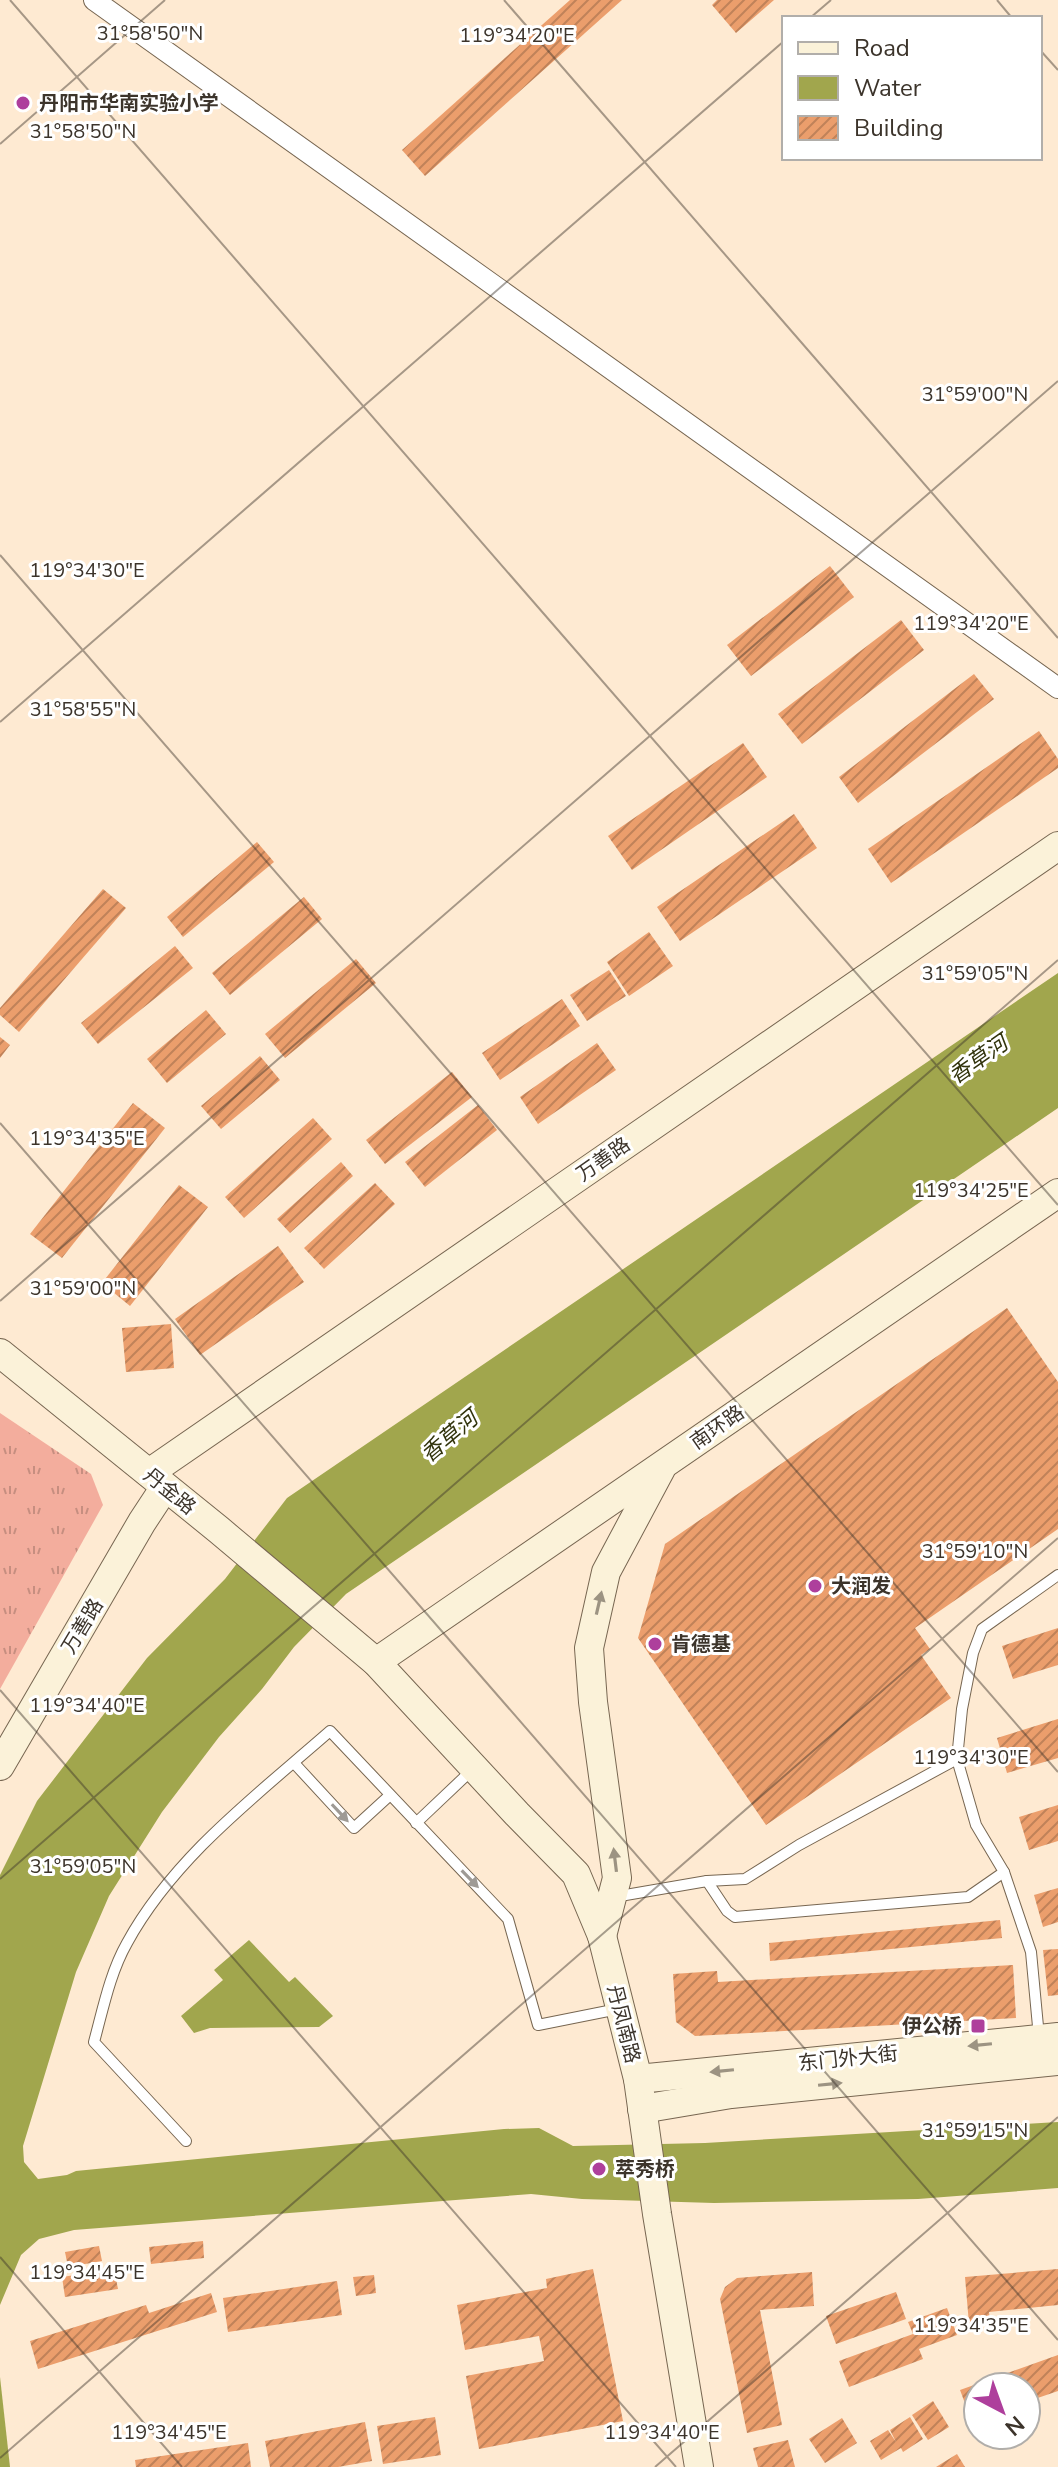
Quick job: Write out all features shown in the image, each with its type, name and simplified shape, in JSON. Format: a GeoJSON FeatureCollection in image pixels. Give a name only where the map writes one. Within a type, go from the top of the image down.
{"type":"FeatureCollection","features":[{"type":"Feature","properties":{"kind":"main road","name":"万善路"},"geometry":{"type":"LineString","coordinates":[[0,1766],[142,1522],[157,1480],[1058,846]]}},
{"type":"Feature","properties":{"kind":"main road","name":"南环路"},"geometry":{"type":"LineString","coordinates":[[376,1662],[1058,1193]]}},
{"type":"Feature","properties":{"kind":"main road","name":"丹金路"},"geometry":{"type":"LineString","coordinates":[[0,1353],[376,1662]]}},
{"type":"Feature","properties":{"kind":"main road"},"geometry":{"type":"LineString","coordinates":[[600,1899],[617,1878],[593,1702],[589,1648],[606,1572],[663,1464]]}},
{"type":"Feature","properties":{"kind":"main road","name":"丹凤南路"},"geometry":{"type":"LineString","coordinates":[[376,1662],[600,1899],[602,1936],[638,2079],[699,2467]]}},
{"type":"Feature","properties":{"kind":"main road","name":"东门外大街"},"geometry":{"type":"LineString","coordinates":[[638,2079],[1048,2038]]}},
{"type":"Feature","properties":{"kind":"main road","name":"东门外大街"},"geometry":{"type":"LineString","coordinates":[[642,2109],[731,2094],[1058,2061]]}},
{"type":"Feature","properties":{"kind":"street"},"geometry":{"type":"LineString","coordinates":[[94,0],[1058,688]]}},
{"type":"Feature","properties":{"kind":"lane"},"geometry":{"type":"LineString","coordinates":[[1048,2038],[1031,1952],[1004,1872],[976,1825],[957,1759],[962,1709],[973,1653],[982,1629],[1058,1575]]}},
{"type":"Feature","properties":{"kind":"lane"},"geometry":{"type":"LineString","coordinates":[[186,2141],[94,2042],[110,1984],[125,1946],[147,1909],[192,1856],[330,1731],[508,1919],[538,2025],[620,2009]]}},
{"type":"Feature","properties":{"kind":"lane"},"geometry":{"type":"LineString","coordinates":[[600,1899],[707,1881],[745,1879],[799,1845],[957,1759]]}},
{"type":"Feature","properties":{"kind":"lane"},"geometry":{"type":"LineString","coordinates":[[294,1763],[354,1828],[389,1796]]}},
{"type":"Feature","properties":{"kind":"lane"},"geometry":{"type":"LineString","coordinates":[[416,1823],[474,1768]]}},
{"type":"Feature","properties":{"kind":"lane"},"geometry":{"type":"LineString","coordinates":[[707,1881],[727,1911],[735,1917],[968,1897],[1004,1872]]}},
{"type":"Feature","properties":{"kind":"green space"},"geometry":{"type":"Polygon","coordinates":[[[0,1413],[91,1474],[103,1505],[0,1689],[0,1413]]]}},
{"type":"Feature","properties":{"kind":"water","name":"香草河"},"geometry":{"type":"Polygon","coordinates":[[[1058,973],[1058,1108],[346,1594],[294,1647],[162,1812],[109,1896],[76,1972],[23,2146],[24,2162],[38,2179],[76,2171],[504,2129],[539,2128],[573,2146],[705,2143],[1058,2122],[1058,2188],[918,2199],[714,2203],[582,2199],[531,2194],[74,2230],[39,2239],[21,2255],[0,2305],[0,1875],[37,1801],[147,1658],[225,1579],[287,1498],[1058,973]]]}},
{"type":"Feature","properties":{"kind":"water"},"geometry":{"type":"Polygon","coordinates":[[[249,1940],[289,1982],[295,1977],[333,2016],[319,2027],[210,2028],[194,2033],[181,2016],[223,1980],[214,1970],[249,1940]]]}},
{"type":"Feature","properties":{"kind":"water"},"geometry":{"type":"Polygon","coordinates":[[[0,2377],[10,2467],[0,2467],[0,2377]]]}},
{"type":"Feature","properties":{"kind":"building"},"geometry":{"type":"Polygon","coordinates":[[[570,0],[622,0],[425,176],[402,150],[570,0]]]}},
{"type":"Feature","properties":{"kind":"building"},"geometry":{"type":"Polygon","coordinates":[[[717,0],[774,0],[736,33],[712,5],[717,0]]]}},
{"type":"Feature","properties":{"kind":"building"},"geometry":{"type":"Polygon","coordinates":[[[830,566],[854,597],[751,676],[727,645],[830,566]]]}},
{"type":"Feature","properties":{"kind":"building"},"geometry":{"type":"Polygon","coordinates":[[[901,620],[924,650],[802,744],[778,714],[901,620]]]}},
{"type":"Feature","properties":{"kind":"building"},"geometry":{"type":"Polygon","coordinates":[[[974,674],[994,699],[858,803],[839,777],[974,674]]]}},
{"type":"Feature","properties":{"kind":"building"},"geometry":{"type":"Polygon","coordinates":[[[1039,731],[1058,759],[1058,768],[891,883],[868,849],[1039,731]]]}},
{"type":"Feature","properties":{"kind":"building"},"geometry":{"type":"Polygon","coordinates":[[[743,743],[767,777],[632,870],[608,836],[743,743]]]}},
{"type":"Feature","properties":{"kind":"building"},"geometry":{"type":"Polygon","coordinates":[[[794,814],[817,848],[680,941],[657,907],[794,814]]]}},
{"type":"Feature","properties":{"kind":"building"},"geometry":{"type":"Polygon","coordinates":[[[257,842],[274,862],[183,937],[167,917],[257,842]]]}},
{"type":"Feature","properties":{"kind":"building"},"geometry":{"type":"Polygon","coordinates":[[[103,889],[126,908],[19,1032],[0,1015],[0,1008],[103,889]]]}},
{"type":"Feature","properties":{"kind":"building"},"geometry":{"type":"Polygon","coordinates":[[[304,897],[322,919],[230,995],[212,973],[304,897]]]}},
{"type":"Feature","properties":{"kind":"building"},"geometry":{"type":"Polygon","coordinates":[[[649,932],[673,966],[629,996],[607,962],[649,932]]]}},
{"type":"Feature","properties":{"kind":"building"},"geometry":{"type":"Polygon","coordinates":[[[175,946],[193,968],[98,1044],[81,1023],[175,946]]]}},
{"type":"Feature","properties":{"kind":"building"},"geometry":{"type":"Polygon","coordinates":[[[356,959],[376,983],[285,1058],[265,1034],[356,959]]]}},
{"type":"Feature","properties":{"kind":"building"},"geometry":{"type":"Polygon","coordinates":[[[609,970],[626,996],[587,1021],[570,995],[609,970]]]}},
{"type":"Feature","properties":{"kind":"building"},"geometry":{"type":"Polygon","coordinates":[[[562,999],[580,1026],[500,1080],[482,1053],[562,999]]]}},
{"type":"Feature","properties":{"kind":"building"},"geometry":{"type":"Polygon","coordinates":[[[206,1010],[226,1034],[167,1083],[147,1059],[206,1010]]]}},
{"type":"Feature","properties":{"kind":"building"},"geometry":{"type":"Polygon","coordinates":[[[0,1037],[10,1045],[0,1058],[0,1037]]]}},
{"type":"Feature","properties":{"kind":"building"},"geometry":{"type":"Polygon","coordinates":[[[597,1043],[616,1070],[538,1124],[520,1097],[597,1043]]]}},
{"type":"Feature","properties":{"kind":"building"},"geometry":{"type":"Polygon","coordinates":[[[260,1056],[280,1080],[221,1129],[201,1106],[260,1056]]]}},
{"type":"Feature","properties":{"kind":"building"},"geometry":{"type":"Polygon","coordinates":[[[452,1072],[472,1097],[385,1164],[366,1140],[452,1072]]]}},
{"type":"Feature","properties":{"kind":"building"},"geometry":{"type":"Polygon","coordinates":[[[133,1103],[165,1128],[62,1258],[30,1234],[133,1103]]]}},
{"type":"Feature","properties":{"kind":"building"},"geometry":{"type":"Polygon","coordinates":[[[478,1105],[497,1130],[425,1187],[405,1162],[478,1105]]]}},
{"type":"Feature","properties":{"kind":"building"},"geometry":{"type":"Polygon","coordinates":[[[313,1118],[332,1139],[244,1218],[225,1197],[313,1118]]]}},
{"type":"Feature","properties":{"kind":"building"},"geometry":{"type":"Polygon","coordinates":[[[341,1162],[353,1176],[290,1233],[277,1219],[341,1162]]]}},
{"type":"Feature","properties":{"kind":"building"},"geometry":{"type":"Polygon","coordinates":[[[375,1183],[395,1204],[324,1269],[304,1248],[375,1183]]]}},
{"type":"Feature","properties":{"kind":"building"},"geometry":{"type":"Polygon","coordinates":[[[179,1185],[208,1207],[130,1306],[102,1283],[179,1185]]]}},
{"type":"Feature","properties":{"kind":"building"},"geometry":{"type":"Polygon","coordinates":[[[278,1246],[304,1282],[200,1355],[175,1319],[278,1246]]]}},
{"type":"Feature","properties":{"kind":"building","name":"大润发"},"geometry":{"type":"Polygon","coordinates":[[[1007,1308],[1058,1382],[1058,1529],[915,1628],[930,1649],[921,1655],[951,1698],[766,1825],[638,1638],[665,1544],[1007,1308]]]}},
{"type":"Feature","properties":{"kind":"building"},"geometry":{"type":"Polygon","coordinates":[[[171,1324],[174,1368],[126,1372],[122,1328],[171,1324]]]}},
{"type":"Feature","properties":{"kind":"building"},"geometry":{"type":"Polygon","coordinates":[[[1058,1628],[1058,1665],[1013,1679],[1002,1646],[1058,1628]]]}},
{"type":"Feature","properties":{"kind":"building"},"geometry":{"type":"Polygon","coordinates":[[[1058,1719],[1058,1758],[1007,1773],[997,1738],[1058,1719]]]}},
{"type":"Feature","properties":{"kind":"building"},"geometry":{"type":"Polygon","coordinates":[[[1058,1805],[1058,1841],[1029,1850],[1019,1817],[1058,1805]]]}},
{"type":"Feature","properties":{"kind":"building"},"geometry":{"type":"Polygon","coordinates":[[[1058,1888],[1058,1922],[1043,1927],[1034,1895],[1058,1888]]]}},
{"type":"Feature","properties":{"kind":"building"},"geometry":{"type":"Polygon","coordinates":[[[1000,1920],[1002,1938],[770,1961],[769,1943],[1000,1920]]]}},
{"type":"Feature","properties":{"kind":"building"},"geometry":{"type":"Polygon","coordinates":[[[1058,1949],[1058,1995],[1048,1996],[1043,1950],[1058,1949]]]}},
{"type":"Feature","properties":{"kind":"building"},"geometry":{"type":"Polygon","coordinates":[[[1013,1965],[1016,2018],[695,2036],[676,2022],[673,1974],[717,1971],[718,1982],[1013,1965]]]}},
{"type":"Feature","properties":{"kind":"building"},"geometry":{"type":"Polygon","coordinates":[[[203,2241],[204,2258],[151,2264],[149,2247],[203,2241]]]}},
{"type":"Feature","properties":{"kind":"building"},"geometry":{"type":"Polygon","coordinates":[[[99,2246],[102,2261],[68,2267],[65,2252],[99,2246]]]}},
{"type":"Feature","properties":{"kind":"building"},"geometry":{"type":"Polygon","coordinates":[[[114,2269],[118,2289],[65,2297],[62,2277],[114,2269]]]}},
{"type":"Feature","properties":{"kind":"building"},"geometry":{"type":"Polygon","coordinates":[[[593,2269],[623,2421],[479,2449],[466,2376],[544,2361],[539,2336],[465,2350],[457,2305],[547,2288],[546,2279],[593,2269]]]}},
{"type":"Feature","properties":{"kind":"building"},"geometry":{"type":"Polygon","coordinates":[[[1058,2269],[1058,2305],[989,2312],[990,2322],[969,2324],[965,2277],[1058,2269]]]}},
{"type":"Feature","properties":{"kind":"building"},"geometry":{"type":"Polygon","coordinates":[[[812,2272],[814,2306],[760,2310],[782,2425],[747,2433],[720,2299],[725,2287],[737,2278],[812,2272]]]}},
{"type":"Feature","properties":{"kind":"building"},"geometry":{"type":"Polygon","coordinates":[[[374,2275],[376,2293],[356,2296],[353,2277],[374,2275]]]}},
{"type":"Feature","properties":{"kind":"building"},"geometry":{"type":"Polygon","coordinates":[[[337,2281],[342,2315],[228,2332],[223,2298],[337,2281]]]}},
{"type":"Feature","properties":{"kind":"building"},"geometry":{"type":"Polygon","coordinates":[[[896,2292],[906,2319],[836,2344],[826,2316],[896,2292]]]}},
{"type":"Feature","properties":{"kind":"building"},"geometry":{"type":"Polygon","coordinates":[[[211,2293],[217,2312],[38,2369],[30,2341],[146,2305],[149,2313],[211,2293]]]}},
{"type":"Feature","properties":{"kind":"building"},"geometry":{"type":"Polygon","coordinates":[[[947,2308],[957,2335],[919,2349],[923,2359],[849,2387],[839,2361],[913,2334],[908,2322],[947,2308]]]}},
{"type":"Feature","properties":{"kind":"building"},"geometry":{"type":"Polygon","coordinates":[[[1058,2355],[1058,2391],[1042,2396],[1042,2371],[1013,2371],[1058,2355]]]}},
{"type":"Feature","properties":{"kind":"building"},"geometry":{"type":"Polygon","coordinates":[[[933,2401],[949,2427],[928,2440],[912,2415],[933,2401]]]}},
{"type":"Feature","properties":{"kind":"building"},"geometry":{"type":"Polygon","coordinates":[[[435,2417],[441,2455],[383,2464],[377,2426],[435,2417]]]}},
{"type":"Feature","properties":{"kind":"building"},"geometry":{"type":"Polygon","coordinates":[[[910,2417],[923,2439],[903,2452],[901,2448],[881,2460],[870,2441],[888,2430],[896,2442],[890,2430],[910,2417]]]}},
{"type":"Feature","properties":{"kind":"building"},"geometry":{"type":"Polygon","coordinates":[[[842,2418],[857,2443],[825,2463],[809,2439],[842,2418]]]}},
{"type":"Feature","properties":{"kind":"building"},"geometry":{"type":"Polygon","coordinates":[[[365,2422],[372,2461],[338,2467],[270,2467],[265,2441],[365,2422]]]}},
{"type":"Feature","properties":{"kind":"building"},"geometry":{"type":"Polygon","coordinates":[[[788,2440],[795,2467],[758,2467],[753,2448],[788,2440]]]}},
{"type":"Feature","properties":{"kind":"building"},"geometry":{"type":"Polygon","coordinates":[[[248,2443],[251,2467],[136,2467],[135,2460],[248,2443]]]}},
{"type":"Feature","properties":{"kind":"building"},"geometry":{"type":"Polygon","coordinates":[[[957,2454],[965,2467],[936,2467],[957,2454]]]}},
{"type":"Feature","properties":{"kind":"place","name":"丹阳市华南实验小学"},"geometry":{"type":"Point","coordinates":[23,103]}},
{"type":"Feature","properties":{"kind":"place","name":"大润发"},"geometry":{"type":"Point","coordinates":[815,1586]}},
{"type":"Feature","properties":{"kind":"place","name":"肯德基"},"geometry":{"type":"Point","coordinates":[655,1644]}},
{"type":"Feature","properties":{"kind":"place","name":"伊公桥"},"geometry":{"type":"Point","coordinates":[978,2026]}},
{"type":"Feature","properties":{"kind":"place","name":"萃秀桥"},"geometry":{"type":"Point","coordinates":[599,2169]}}]}
